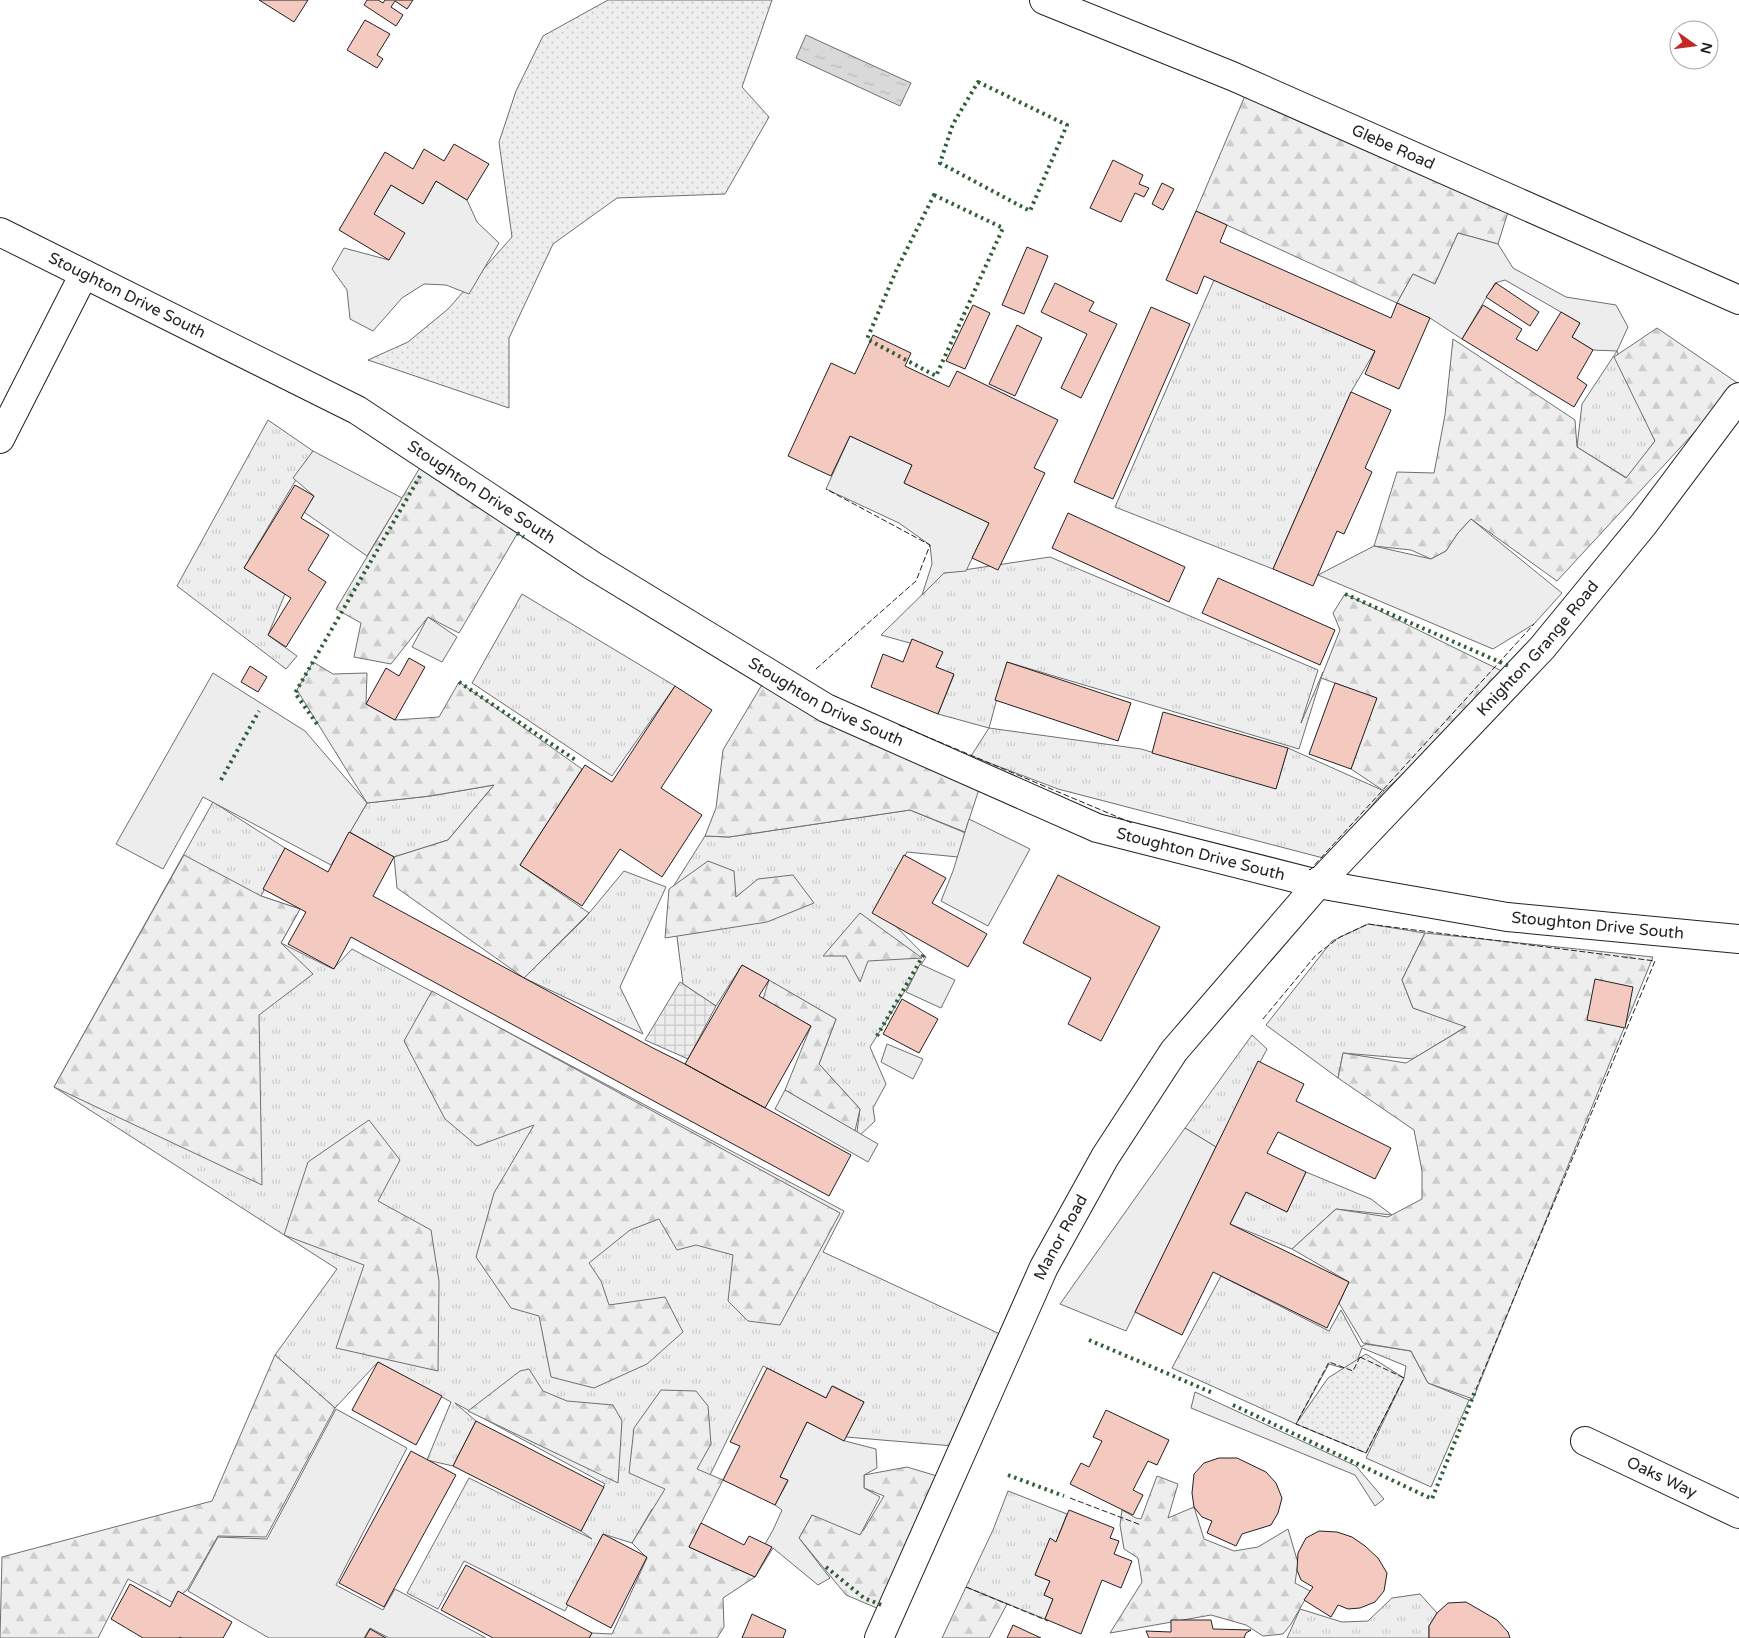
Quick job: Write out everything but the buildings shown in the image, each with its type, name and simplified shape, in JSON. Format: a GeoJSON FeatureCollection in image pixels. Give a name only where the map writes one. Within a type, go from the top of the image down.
{"type":"FeatureCollection","features":[{"type":"Feature","properties":{"kind":"street","name":"Glebe Road"},"geometry":{"type":"LineString","coordinates":[[1044,0],[1232,76],[1739,300]]}},
{"type":"Feature","properties":{"kind":"street","name":"Stoughton Drive South"},"geometry":{"type":"LineString","coordinates":[[0,232],[357,410],[592,566],[826,708],[1096,828],[1318,884],[1507,918],[1739,939]]}},
{"type":"Feature","properties":{"kind":"street"},"geometry":{"type":"LineString","coordinates":[[0,439],[84,274]]}},
{"type":"Feature","properties":{"kind":"street","name":"Knighton Grange Road"},"geometry":{"type":"LineString","coordinates":[[1318,884],[1542,648],[1643,525],[1739,396]]}},
{"type":"Feature","properties":{"kind":"street","name":"Manor Road"},"geometry":{"type":"LineString","coordinates":[[879,1638],[1044,1267],[1105,1157],[1174,1051],[1318,884]]}},
{"type":"Feature","properties":{"kind":"street","name":"Oaks Way"},"geometry":{"type":"LineString","coordinates":[[1585,1441],[1739,1514]]}},
{"type":"Feature","properties":{"kind":"green space"},"geometry":{"type":"Polygon","coordinates":[[[608,0],[772,0],[742,87],[769,117],[725,194],[617,198],[553,244],[509,338],[509,408],[368,360],[408,342],[448,309],[512,237],[499,142],[516,91],[543,36],[608,0]]]}},
{"type":"Feature","properties":{"kind":"green space"},"geometry":{"type":"Polygon","coordinates":[[[1250,84],[1512,199],[1498,244],[1458,233],[1435,284],[1413,274],[1397,303],[1196,211],[1250,84]]]}},
{"type":"Feature","properties":{"kind":"green space"},"geometry":{"type":"Polygon","coordinates":[[[1214,280],[1375,351],[1351,392],[1273,569],[1115,507],[1214,280]]]}},
{"type":"Feature","properties":{"kind":"green space"},"geometry":{"type":"Polygon","coordinates":[[[1657,328],[1739,384],[1557,581],[1471,519],[1458,533],[1446,551],[1431,559],[1411,550],[1374,546],[1397,472],[1434,473],[1445,415],[1453,339],[1575,420],[1577,447],[1626,478],[1655,441],[1614,357],[1657,328]]]}},
{"type":"Feature","properties":{"kind":"green space"},"geometry":{"type":"Polygon","coordinates":[[[1617,351],[1655,441],[1627,478],[1577,447],[1582,404],[1617,351]]]}},
{"type":"Feature","properties":{"kind":"green space"},"geometry":{"type":"Polygon","coordinates":[[[268,420],[313,451],[244,568],[285,594],[268,635],[297,656],[286,669],[177,586],[268,420]]]}},
{"type":"Feature","properties":{"kind":"green space"},"geometry":{"type":"Polygon","coordinates":[[[425,459],[523,524],[459,633],[428,617],[391,664],[354,657],[361,623],[336,609],[425,459]]]}},
{"type":"Feature","properties":{"kind":"green space"},"geometry":{"type":"Polygon","coordinates":[[[1050,557],[1318,670],[1301,723],[1323,672],[1299,749],[1007,662],[989,728],[938,714],[954,675],[936,667],[942,652],[881,635],[944,573],[1050,557]]]}},
{"type":"Feature","properties":{"kind":"green space"},"geometry":{"type":"Polygon","coordinates":[[[522,594],[675,686],[612,776],[472,683],[522,594]]]}},
{"type":"Feature","properties":{"kind":"green space"},"geometry":{"type":"Polygon","coordinates":[[[1345,594],[1514,677],[1384,791],[1351,769],[1376,698],[1321,678],[1340,630],[1333,613],[1345,594]]]}},
{"type":"Feature","properties":{"kind":"green space"},"geometry":{"type":"Polygon","coordinates":[[[313,662],[333,674],[367,673],[366,704],[395,720],[439,717],[459,682],[582,769],[520,865],[589,913],[524,978],[397,888],[394,857],[448,840],[494,785],[430,796],[367,803],[297,690],[313,662]]]}},
{"type":"Feature","properties":{"kind":"green space"},"geometry":{"type":"Polygon","coordinates":[[[769,673],[983,777],[965,832],[910,810],[729,837],[705,836],[716,808],[723,750],[769,673]]]}},
{"type":"Feature","properties":{"kind":"green space"},"geometry":{"type":"Polygon","coordinates":[[[989,728],[1141,749],[1276,788],[1288,748],[1384,791],[1327,859],[1058,789],[971,756],[989,728]]]}},
{"type":"Feature","properties":{"kind":"green space"},"geometry":{"type":"Polygon","coordinates":[[[494,785],[448,840],[394,857],[350,832],[367,803],[430,796],[494,785]]]}},
{"type":"Feature","properties":{"kind":"green space"},"geometry":{"type":"Polygon","coordinates":[[[213,802],[285,848],[261,896],[300,909],[281,943],[333,969],[352,949],[844,1211],[823,1252],[1013,1340],[965,1447],[846,1437],[864,1402],[833,1386],[826,1398],[763,1366],[693,1510],[652,1509],[632,1543],[603,1534],[565,1611],[464,1561],[438,1609],[407,1593],[469,1478],[592,1539],[581,1531],[605,1484],[455,1403],[476,1421],[453,1466],[427,1460],[451,1402],[378,1362],[335,1408],[275,1355],[337,1269],[54,1087],[213,802]]]}},
{"type":"Feature","properties":{"kind":"green space"},"geometry":{"type":"Polygon","coordinates":[[[910,810],[968,834],[958,857],[907,852],[876,906],[926,957],[870,1047],[886,1084],[873,1108],[875,1121],[856,1139],[860,1109],[819,1064],[836,1019],[742,965],[716,1006],[683,984],[671,890],[705,836],[729,837],[910,810]]]}},
{"type":"Feature","properties":{"kind":"green space"},"geometry":{"type":"Polygon","coordinates":[[[184,855],[261,896],[300,909],[281,943],[313,974],[259,1015],[262,1185],[54,1087],[184,855]]]}},
{"type":"Feature","properties":{"kind":"green space"},"geometry":{"type":"Polygon","coordinates":[[[708,861],[734,871],[736,897],[758,879],[793,875],[814,903],[767,922],[665,938],[669,889],[708,861]]]}},
{"type":"Feature","properties":{"kind":"green space"},"geometry":{"type":"Polygon","coordinates":[[[624,871],[666,887],[620,987],[643,1034],[524,978],[585,918],[624,871]]]}},
{"type":"Feature","properties":{"kind":"green space"},"geometry":{"type":"Polygon","coordinates":[[[860,913],[922,958],[868,961],[860,982],[846,956],[823,956],[860,913]]]}},
{"type":"Feature","properties":{"kind":"green space"},"geometry":{"type":"Polygon","coordinates":[[[1368,924],[1425,933],[1402,980],[1413,1008],[1467,1026],[1413,1059],[1343,1053],[1338,1078],[1266,1025],[1332,941],[1368,924]]]}},
{"type":"Feature","properties":{"kind":"green space"},"geometry":{"type":"Polygon","coordinates":[[[1425,933],[1653,957],[1473,1399],[1428,1383],[1411,1351],[1363,1343],[1339,1303],[1349,1282],[1292,1249],[1336,1209],[1388,1217],[1422,1199],[1422,1171],[1414,1130],[1338,1078],[1343,1053],[1406,1063],[1466,1027],[1413,1008],[1402,980],[1425,933]]]}},
{"type":"Feature","properties":{"kind":"green space"},"geometry":{"type":"Polygon","coordinates":[[[769,980],[836,1019],[819,1064],[860,1109],[855,1131],[785,1090],[811,1026],[763,999],[769,980]]]}},
{"type":"Feature","properties":{"kind":"green space"},"geometry":{"type":"Polygon","coordinates":[[[432,991],[840,1213],[780,1325],[748,1321],[728,1301],[733,1255],[696,1245],[677,1250],[659,1219],[630,1230],[589,1263],[601,1281],[609,1305],[665,1297],[683,1332],[647,1364],[594,1388],[551,1377],[539,1316],[511,1308],[476,1257],[494,1193],[534,1125],[477,1146],[445,1119],[404,1041],[432,991]]]}},
{"type":"Feature","properties":{"kind":"green space"},"geometry":{"type":"Polygon","coordinates":[[[1252,1035],[1267,1049],[1216,1147],[1185,1128],[1252,1035]]]}},
{"type":"Feature","properties":{"kind":"green space"},"geometry":{"type":"Polygon","coordinates":[[[369,1120],[400,1160],[378,1201],[431,1230],[439,1281],[438,1371],[336,1348],[364,1265],[284,1235],[308,1162],[369,1120]]]}},
{"type":"Feature","properties":{"kind":"green space"},"geometry":{"type":"Polygon","coordinates":[[[1306,1172],[1371,1199],[1392,1215],[1336,1209],[1292,1249],[1230,1224],[1246,1192],[1287,1212],[1306,1172]]]}},
{"type":"Feature","properties":{"kind":"green space"},"geometry":{"type":"Polygon","coordinates":[[[1221,1276],[1329,1331],[1341,1310],[1361,1347],[1366,1344],[1411,1351],[1428,1383],[1469,1400],[1431,1487],[1366,1458],[1404,1378],[1406,1366],[1362,1348],[1353,1371],[1329,1364],[1296,1424],[1172,1368],[1221,1276]]]}},
{"type":"Feature","properties":{"kind":"green space"},"geometry":{"type":"Polygon","coordinates":[[[1366,1354],[1404,1378],[1366,1453],[1296,1424],[1328,1378],[1366,1354]]]}},
{"type":"Feature","properties":{"kind":"green space"},"geometry":{"type":"Polygon","coordinates":[[[275,1355],[335,1408],[266,1537],[218,1536],[187,1590],[172,1602],[128,1579],[98,1638],[0,1638],[2,1557],[212,1501],[275,1355]]]}},
{"type":"Feature","properties":{"kind":"green space"},"geometry":{"type":"Polygon","coordinates":[[[529,1369],[543,1391],[567,1401],[613,1405],[622,1421],[618,1483],[468,1411],[520,1371],[529,1369]]]}},
{"type":"Feature","properties":{"kind":"green space"},"geometry":{"type":"Polygon","coordinates":[[[661,1390],[696,1391],[708,1406],[711,1444],[697,1469],[723,1480],[689,1547],[755,1577],[723,1598],[724,1627],[717,1638],[589,1638],[592,1633],[612,1634],[647,1558],[632,1543],[665,1489],[629,1473],[634,1428],[661,1390]]]}},
{"type":"Feature","properties":{"kind":"green space"},"geometry":{"type":"Polygon","coordinates":[[[907,1467],[947,1479],[891,1614],[846,1595],[799,1538],[812,1515],[863,1531],[884,1496],[864,1488],[864,1475],[907,1467]]]}},
{"type":"Feature","properties":{"kind":"green space"},"geometry":{"type":"Polygon","coordinates":[[[1157,1476],[1178,1484],[1168,1518],[1194,1507],[1204,1539],[1234,1551],[1258,1547],[1288,1529],[1298,1563],[1295,1583],[1310,1591],[1283,1634],[1263,1636],[1246,1625],[1211,1615],[1110,1633],[1142,1582],[1138,1558],[1124,1549],[1120,1525],[1122,1510],[1141,1519],[1157,1476]]]}},
{"type":"Feature","properties":{"kind":"green space"},"geometry":{"type":"Polygon","coordinates":[[[1008,1491],[1067,1514],[1056,1542],[1050,1539],[1035,1575],[1050,1581],[1044,1595],[1053,1599],[1045,1619],[966,1587],[993,1530],[1008,1491]]]}},
{"type":"Feature","properties":{"kind":"green space"},"geometry":{"type":"Polygon","coordinates":[[[966,1587],[1007,1604],[989,1638],[942,1638],[966,1587]]]}},
{"type":"Feature","properties":{"kind":"green space"},"geometry":{"type":"Polygon","coordinates":[[[1420,1594],[1437,1613],[1429,1626],[1429,1638],[1287,1638],[1300,1609],[1342,1622],[1368,1621],[1392,1598],[1420,1594]]]}},
{"type":"Feature","properties":{"kind":"shaded area"},"geometry":{"type":"Polygon","coordinates":[[[436,181],[467,200],[477,222],[499,243],[469,294],[446,285],[424,284],[402,298],[373,331],[350,319],[347,290],[332,269],[344,248],[389,260],[374,214],[391,185],[423,204],[436,181]]]}},
{"type":"Feature","properties":{"kind":"shaded area"},"geometry":{"type":"Polygon","coordinates":[[[1458,233],[1498,244],[1513,268],[1566,297],[1616,305],[1628,327],[1617,351],[1593,350],[1572,337],[1580,323],[1505,280],[1495,283],[1462,339],[1430,318],[1397,303],[1413,274],[1435,284],[1458,233]]]}},
{"type":"Feature","properties":{"kind":"shaded area"},"geometry":{"type":"Polygon","coordinates":[[[850,436],[912,465],[904,483],[989,523],[966,571],[944,573],[922,595],[932,564],[930,545],[899,523],[826,489],[850,436]]]}},
{"type":"Feature","properties":{"kind":"shaded area"},"geometry":{"type":"Polygon","coordinates":[[[313,451],[402,498],[367,556],[304,512],[314,496],[293,478],[313,451]]]}},
{"type":"Feature","properties":{"kind":"shaded area"},"geometry":{"type":"Polygon","coordinates":[[[1471,519],[1562,593],[1534,624],[1493,649],[1318,575],[1374,546],[1431,559],[1446,551],[1458,533],[1471,519]]]}},
{"type":"Feature","properties":{"kind":"shaded area"},"geometry":{"type":"Polygon","coordinates":[[[428,617],[457,637],[442,662],[412,647],[428,617]]]}},
{"type":"Feature","properties":{"kind":"shaded area"},"geometry":{"type":"Polygon","coordinates":[[[213,673],[305,731],[367,803],[331,865],[203,797],[163,869],[116,844],[213,673]]]}},
{"type":"Feature","properties":{"kind":"shaded area"},"geometry":{"type":"Polygon","coordinates":[[[969,819],[1030,849],[988,926],[941,901],[953,871],[969,819]]]}},
{"type":"Feature","properties":{"kind":"shaded area"},"geometry":{"type":"Polygon","coordinates":[[[920,964],[955,980],[941,1008],[906,992],[920,964]]]}},
{"type":"Feature","properties":{"kind":"shaded area"},"geometry":{"type":"Polygon","coordinates":[[[680,982],[716,1006],[688,1059],[645,1040],[680,982]]]}},
{"type":"Feature","properties":{"kind":"shaded area"},"geometry":{"type":"Polygon","coordinates":[[[887,1044],[923,1059],[913,1079],[881,1062],[887,1044]]]}},
{"type":"Feature","properties":{"kind":"shaded area"},"geometry":{"type":"Polygon","coordinates":[[[785,1090],[878,1144],[868,1162],[775,1109],[785,1090]]]}},
{"type":"Feature","properties":{"kind":"shaded area"},"geometry":{"type":"Polygon","coordinates":[[[1185,1128],[1216,1147],[1126,1331],[1060,1304],[1185,1128]]]}},
{"type":"Feature","properties":{"kind":"shaded area"},"geometry":{"type":"Polygon","coordinates":[[[1195,1392],[1356,1466],[1384,1499],[1375,1506],[1355,1475],[1191,1408],[1195,1392]]]}},
{"type":"Feature","properties":{"kind":"shaded area"},"geometry":{"type":"Polygon","coordinates":[[[336,1409],[407,1448],[336,1585],[383,1610],[395,1589],[486,1638],[389,1638],[370,1628],[364,1638],[269,1638],[188,1591],[218,1537],[267,1539],[336,1409]]]}},
{"type":"Feature","properties":{"kind":"shaded area"},"geometry":{"type":"Polygon","coordinates":[[[807,1422],[845,1441],[876,1449],[877,1468],[864,1475],[864,1488],[880,1497],[860,1535],[812,1515],[799,1538],[830,1578],[818,1585],[773,1548],[755,1577],[771,1547],[765,1544],[782,1510],[775,1505],[788,1481],[780,1477],[807,1422]]]}},
{"type":"Feature","properties":{"kind":"water"},"geometry":{"type":"Polygon","coordinates":[[[806,35],[911,83],[900,106],[796,58],[806,35]]]}},
{"type":"Feature","properties":{"kind":"hedge"},"geometry":{"type":"LineString","coordinates":[[978,82],[1067,125],[1030,211],[940,163],[953,124],[978,82]]}},
{"type":"Feature","properties":{"kind":"hedge"},"geometry":{"type":"LineString","coordinates":[[934,195],[1003,228],[936,376],[867,339],[896,271],[934,195]]}},
{"type":"Feature","properties":{"kind":"hedge"},"geometry":{"type":"LineString","coordinates":[[317,724],[295,693],[420,476]]}},
{"type":"Feature","properties":{"kind":"hedge"},"geometry":{"type":"LineString","coordinates":[[517,533],[524,537]]}},
{"type":"Feature","properties":{"kind":"hedge"},"geometry":{"type":"LineString","coordinates":[[1345,594],[1511,667]]}},
{"type":"Feature","properties":{"kind":"hedge"},"geometry":{"type":"LineString","coordinates":[[459,682],[577,761]]}},
{"type":"Feature","properties":{"kind":"hedge"},"geometry":{"type":"LineString","coordinates":[[221,780],[259,711]]}},
{"type":"Feature","properties":{"kind":"hedge"},"geometry":{"type":"LineString","coordinates":[[877,1036],[924,954]]}},
{"type":"Feature","properties":{"kind":"hedge"},"geometry":{"type":"LineString","coordinates":[[1089,1340],[1213,1393]]}},
{"type":"Feature","properties":{"kind":"hedge"},"geometry":{"type":"LineString","coordinates":[[1233,1405],[1432,1499],[1476,1389]]}},
{"type":"Feature","properties":{"kind":"hedge"},"geometry":{"type":"LineString","coordinates":[[1008,1475],[1064,1496]]}},
{"type":"Feature","properties":{"kind":"hedge"},"geometry":{"type":"LineString","coordinates":[[826,1567],[864,1598],[884,1606]]}},
{"type":"Feature","properties":{"kind":"fence"},"geometry":{"type":"LineString","coordinates":[[816,669],[916,581],[930,545],[826,489]]}},
{"type":"Feature","properties":{"kind":"fence"},"geometry":{"type":"LineString","coordinates":[[1309,869],[1534,624]]}},
{"type":"Feature","properties":{"kind":"fence"},"geometry":{"type":"LineString","coordinates":[[899,725],[1132,823]]}},
{"type":"Feature","properties":{"kind":"fence"},"geometry":{"type":"LineString","coordinates":[[1263,1019],[1316,955],[1340,937],[1368,924],[1655,961],[1476,1389]]}},
{"type":"Feature","properties":{"kind":"fence"},"geometry":{"type":"LineString","coordinates":[[1360,1357],[1404,1378],[1366,1453],[1296,1424],[1329,1362],[1353,1371],[1360,1357]]}},
{"type":"Feature","properties":{"kind":"fence"},"geometry":{"type":"LineString","coordinates":[[1070,1498],[1141,1525]]}},
{"type":"Feature","properties":{"kind":"fence"},"geometry":{"type":"LineString","coordinates":[[966,1587],[1048,1621]]}}]}
